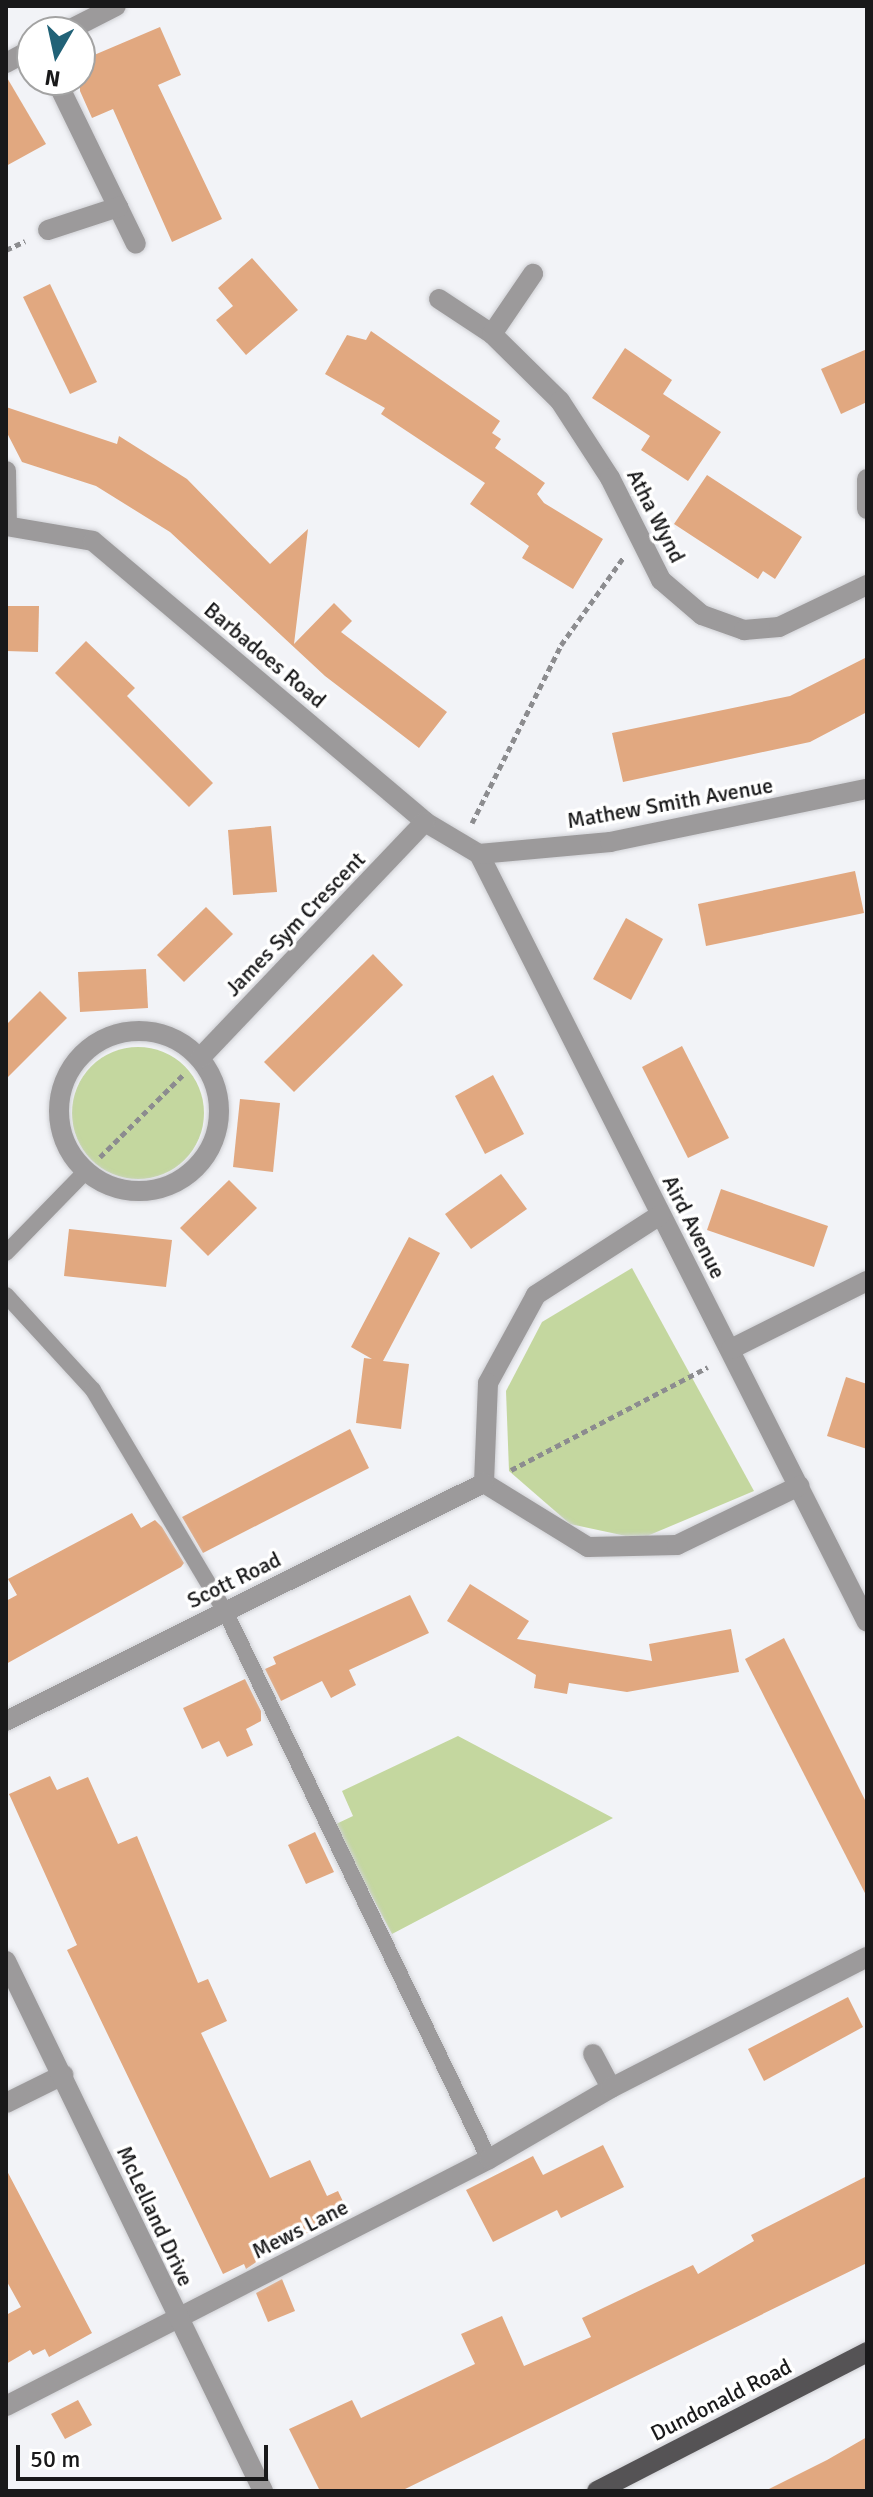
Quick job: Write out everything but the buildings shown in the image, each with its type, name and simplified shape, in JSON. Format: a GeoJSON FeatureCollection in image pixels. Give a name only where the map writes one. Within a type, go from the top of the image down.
{"type":"FeatureCollection","features":[{"type":"Feature","properties":{"kind":"main road","name":"Dundonald Road"},"geometry":{"type":"LineString","coordinates":[[597,2491],[867,2352]]}},
{"type":"Feature","properties":{"kind":"street"},"geometry":{"type":"LineString","coordinates":[[96,16],[116,6]]}},
{"type":"Feature","properties":{"kind":"street"},"geometry":{"type":"LineString","coordinates":[[64,96],[136,244]]}},
{"type":"Feature","properties":{"kind":"street"},"geometry":{"type":"LineString","coordinates":[[48,230],[118,207]]}},
{"type":"Feature","properties":{"kind":"street"},"geometry":{"type":"LineString","coordinates":[[492,334],[533,274]]}},
{"type":"Feature","properties":{"kind":"street","name":"Atha Wynd"},"geometry":{"type":"LineString","coordinates":[[439,299],[492,334],[560,401],[610,478],[661,580],[702,615],[744,630],[779,627],[867,585]]}},
{"type":"Feature","properties":{"kind":"street"},"geometry":{"type":"LineString","coordinates":[[6,471],[7,526]]}},
{"type":"Feature","properties":{"kind":"street"},"geometry":{"type":"LineString","coordinates":[[867,479],[867,509]]}},
{"type":"Feature","properties":{"kind":"street","name":"Barbadoes Road"},"geometry":{"type":"LineString","coordinates":[[7,526],[93,541],[425,822],[470,849]]}},
{"type":"Feature","properties":{"kind":"street","name":"Mathew Smith Avenue"},"geometry":{"type":"LineString","coordinates":[[470,849],[610,842],[867,789]]}},
{"type":"Feature","properties":{"kind":"street","name":"James Sym Crescent"},"geometry":{"type":"LineString","coordinates":[[200,1058],[425,822]]}},
{"type":"Feature","properties":{"kind":"street","name":"Aird Avenue"},"geometry":{"type":"LineString","coordinates":[[470,849],[731,1349],[867,1622]]}},
{"type":"Feature","properties":{"kind":"street"},"geometry":{"type":"LineString","coordinates":[[143,1031],[177,1040],[200,1058],[214,1082],[220,1106],[216,1136],[202,1163],[180,1182],[152,1191],[119,1190],[85,1172],[62,1137],[58,1104],[66,1075],[84,1052],[114,1034],[143,1031]]}},
{"type":"Feature","properties":{"kind":"street"},"geometry":{"type":"LineString","coordinates":[[660,1215],[536,1295],[488,1383],[484,1483],[588,1547],[677,1545],[799,1486]]}},
{"type":"Feature","properties":{"kind":"street"},"geometry":{"type":"LineString","coordinates":[[731,1349],[867,1281]]}},
{"type":"Feature","properties":{"kind":"street","name":"Scott Road"},"geometry":{"type":"LineString","coordinates":[[6,1721],[484,1483]]}},
{"type":"Feature","properties":{"kind":"street","name":"Mews Lane"},"geometry":{"type":"LineString","coordinates":[[6,2406],[489,2159],[611,2088],[867,1957]]}},
{"type":"Feature","properties":{"kind":"street","name":"McLelland Drive"},"geometry":{"type":"LineString","coordinates":[[6,1961],[263,2491]]}},
{"type":"Feature","properties":{"kind":"street"},"geometry":{"type":"LineString","coordinates":[[593,2054],[611,2088]]}},
{"type":"Feature","properties":{"kind":"street"},"geometry":{"type":"LineString","coordinates":[[6,2103],[63,2075]]}},
{"type":"Feature","properties":{"kind":"lane"},"geometry":{"type":"LineString","coordinates":[[6,1253],[85,1172]]}},
{"type":"Feature","properties":{"kind":"lane"},"geometry":{"type":"LineString","coordinates":[[6,1295],[93,1390],[225,1611],[489,2159]]}},
{"type":"Feature","properties":{"kind":"path"},"geometry":{"type":"LineString","coordinates":[[470,849],[561,645],[629,549],[647,551]]}},
{"type":"Feature","properties":{"kind":"path"},"geometry":{"type":"LineString","coordinates":[[85,1172],[200,1058]]}},
{"type":"Feature","properties":{"kind":"path"},"geometry":{"type":"LineString","coordinates":[[484,1483],[692,1380],[731,1349]]}},
{"type":"Feature","properties":{"kind":"green space"},"geometry":{"type":"Polygon","coordinates":[[[138,1047],[175,1058],[193,1076],[204,1113],[193,1150],[175,1168],[138,1179],[101,1168],[83,1150],[72,1113],[83,1076],[101,1058],[138,1047]]]}},
{"type":"Feature","properties":{"kind":"green space"},"geometry":{"type":"Polygon","coordinates":[[[632,1268],[754,1491],[640,1539],[570,1524],[509,1471],[506,1391],[542,1322],[632,1268]]]}},
{"type":"Feature","properties":{"kind":"green space"},"geometry":{"type":"Polygon","coordinates":[[[458,1736],[613,1818],[392,1934],[334,1825],[353,1816],[342,1791],[458,1736]]]}}]}
